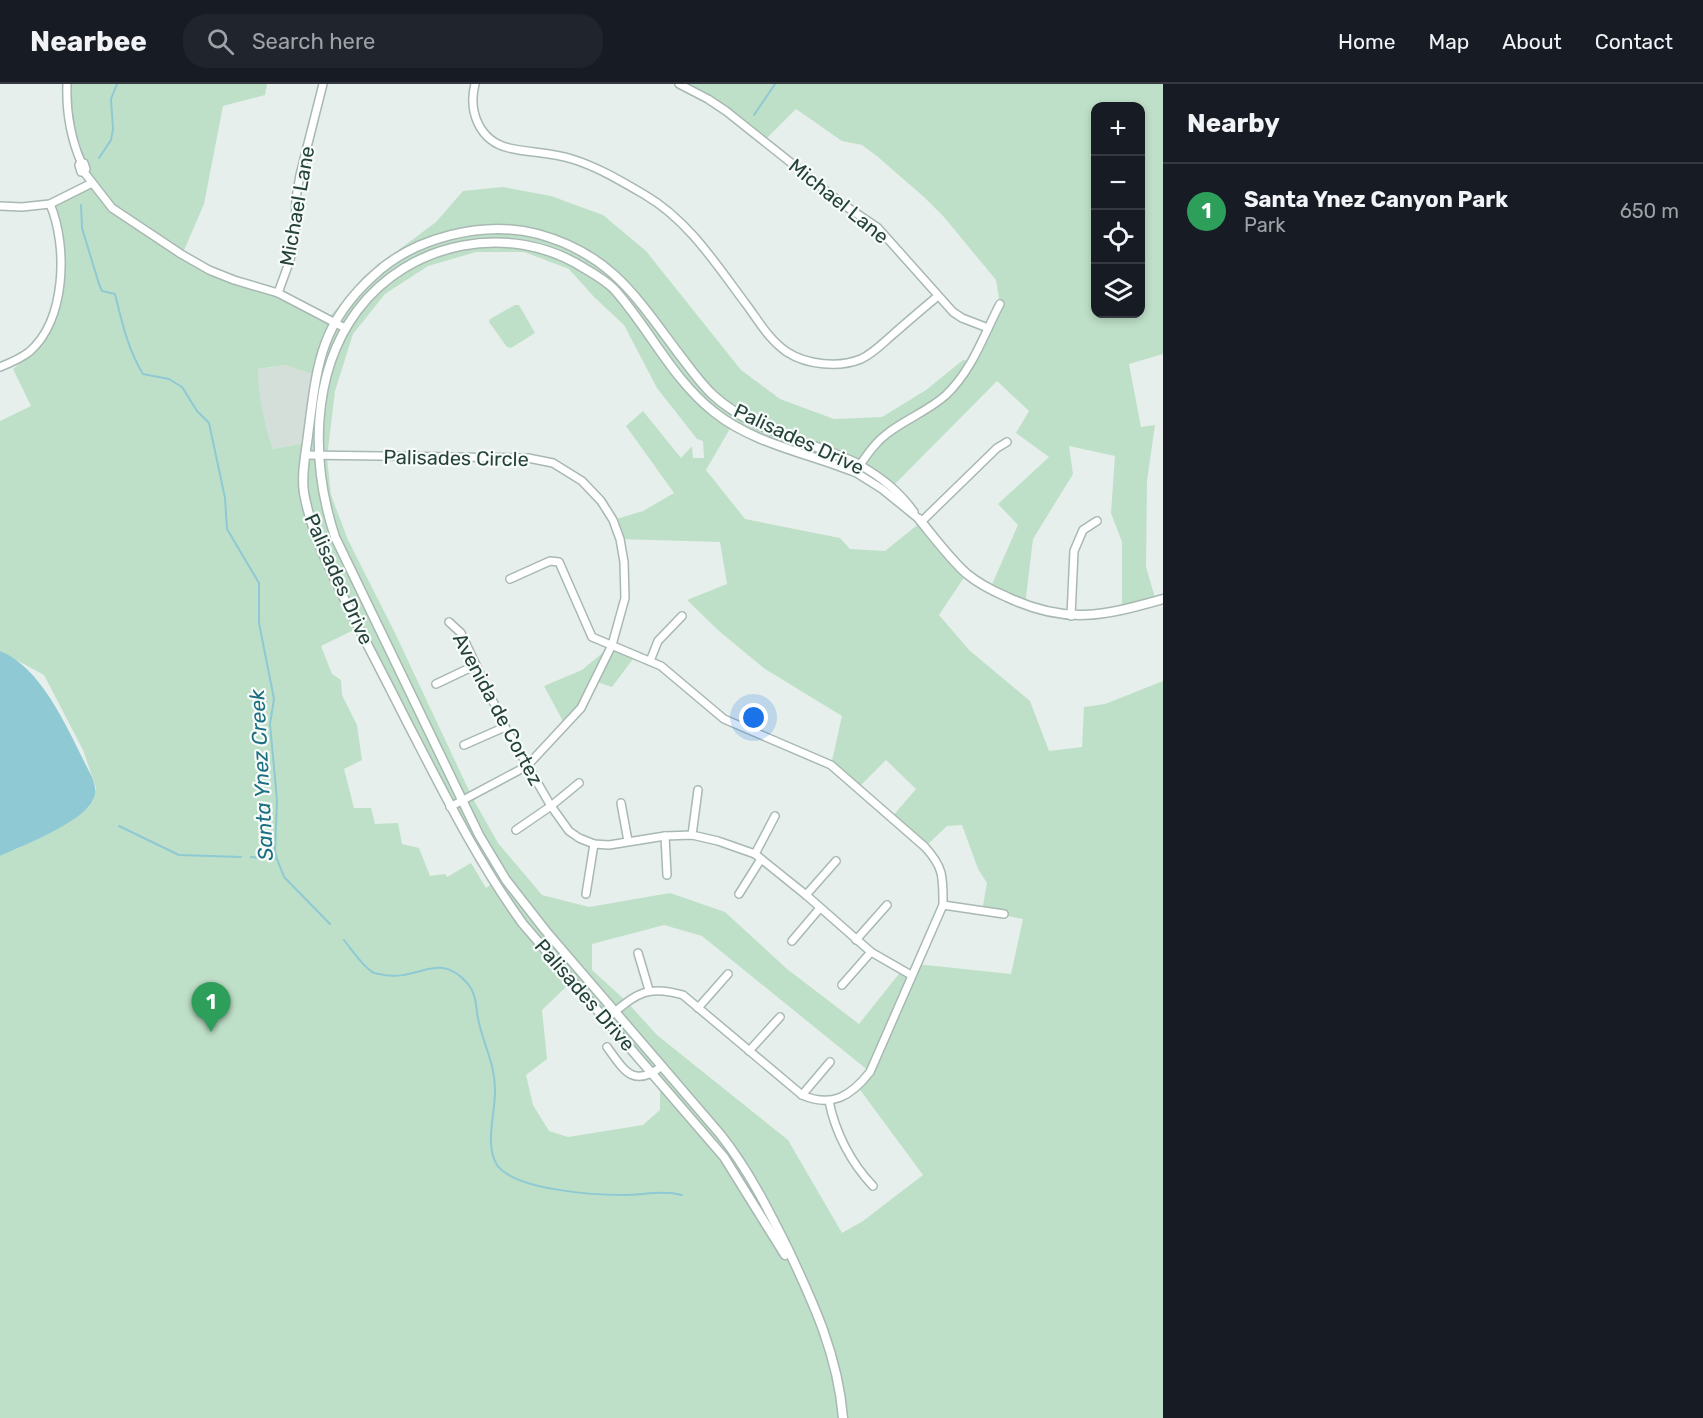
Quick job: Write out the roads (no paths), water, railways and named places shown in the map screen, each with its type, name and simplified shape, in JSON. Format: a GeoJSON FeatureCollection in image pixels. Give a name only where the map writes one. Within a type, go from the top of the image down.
{"type":"FeatureCollection","features":[{"type":"Feature","properties":{"kind":"street"},"geometry":{"type":"LineString","coordinates":[[67,84],[69,126],[81,162],[79,165],[81,172],[84,172],[112,208],[209,270],[278,293],[345,328]]}},
{"type":"Feature","properties":{"kind":"street","name":"Michael Lane"},"geometry":{"type":"LineString","coordinates":[[278,293],[290,260],[295,236],[296,198],[300,175],[323,84]]}},
{"type":"Feature","properties":{"kind":"street"},"geometry":{"type":"LineString","coordinates":[[475,84],[472,108],[481,129],[488,136],[495,142],[508,147],[570,158],[602,170],[669,211],[689,231],[769,335],[787,352],[819,363],[836,363],[863,358],[938,296]]}},
{"type":"Feature","properties":{"kind":"street","name":"Michael Lane"},"geometry":{"type":"LineString","coordinates":[[679,84],[726,111],[844,205],[879,228],[938,296],[962,318],[988,328]]}},
{"type":"Feature","properties":{"kind":"street"},"geometry":{"type":"LineString","coordinates":[[0,206],[22,207],[50,204],[92,183]]}},
{"type":"Feature","properties":{"kind":"street"},"geometry":{"type":"LineString","coordinates":[[0,367],[28,353],[37,344],[52,318],[58,294],[61,247],[50,204]]}},
{"type":"Feature","properties":{"kind":"street","name":"Palisades Drive"},"geometry":{"type":"LineString","coordinates":[[819,1316],[771,1230],[724,1157],[523,924],[496,887],[450,807],[390,690],[312,528],[303,489],[309,412],[320,354],[335,323],[352,297],[371,277],[394,259],[421,244],[469,232],[522,231],[540,235],[571,246],[604,265],[622,281],[701,382],[729,408],[893,487],[967,573],[990,589],[1035,609],[1071,616],[1111,613],[1137,608],[1163,599]]}},
{"type":"Feature","properties":{"kind":"street","name":"Palisades Drive"},"geometry":{"type":"LineString","coordinates":[[843,1418],[831,1348],[819,1316],[768,1208],[739,1160],[720,1134],[545,930],[506,880],[479,836],[335,537],[323,493],[320,419],[327,376],[337,345],[345,328],[368,298],[389,279],[419,259],[459,245],[496,242],[547,251],[575,262],[612,288],[687,387],[714,412],[745,432],[857,468]]}},
{"type":"Feature","properties":{"kind":"street"},"geometry":{"type":"LineString","coordinates":[[857,468],[886,434],[934,405],[948,393],[974,361],[1000,304]]}},
{"type":"Feature","properties":{"kind":"street"},"geometry":{"type":"LineString","coordinates":[[920,520],[997,448],[1007,442]]}},
{"type":"Feature","properties":{"kind":"street","name":"Palisades Circle"},"geometry":{"type":"LineString","coordinates":[[305,456],[528,458],[553,463],[582,481],[601,501],[613,520],[620,539],[624,562],[625,598],[612,645],[581,708],[527,766],[450,807]]}},
{"type":"Feature","properties":{"kind":"street"},"geometry":{"type":"LineString","coordinates":[[1071,616],[1074,551],[1078,537],[1083,530],[1097,521]]}},
{"type":"Feature","properties":{"kind":"street"},"geometry":{"type":"LineString","coordinates":[[510,579],[550,561],[559,562],[592,637],[661,666],[723,719],[831,765],[925,847],[938,861],[943,878],[943,905],[870,1072],[858,1087],[845,1095],[829,1101],[814,1100],[802,1095],[683,995],[663,990],[649,990],[636,995],[606,1019]]}},
{"type":"Feature","properties":{"kind":"street"},"geometry":{"type":"LineString","coordinates":[[650,661],[658,641],[682,616]]}},
{"type":"Feature","properties":{"kind":"street","name":"Avenida de Cortez"},"geometry":{"type":"LineString","coordinates":[[449,622],[461,633],[505,727],[551,806],[569,831],[594,844]]}},
{"type":"Feature","properties":{"kind":"street"},"geometry":{"type":"LineString","coordinates":[[436,684],[476,665]]}},
{"type":"Feature","properties":{"kind":"street"},"geometry":{"type":"LineString","coordinates":[[464,745],[505,727]]}},
{"type":"Feature","properties":{"kind":"street"},"geometry":{"type":"LineString","coordinates":[[516,830],[579,783]]}},
{"type":"Feature","properties":{"kind":"street"},"geometry":{"type":"LineString","coordinates":[[692,836],[698,790]]}},
{"type":"Feature","properties":{"kind":"street"},"geometry":{"type":"LineString","coordinates":[[621,802],[628,841]]}},
{"type":"Feature","properties":{"kind":"street"},"geometry":{"type":"LineString","coordinates":[[739,894],[775,816]]}},
{"type":"Feature","properties":{"kind":"street"},"geometry":{"type":"LineString","coordinates":[[586,894],[594,844],[665,836],[692,836],[718,841],[758,856],[871,952],[911,975]]}},
{"type":"Feature","properties":{"kind":"street"},"geometry":{"type":"LineString","coordinates":[[665,836],[667,875]]}},
{"type":"Feature","properties":{"kind":"street"},"geometry":{"type":"LineString","coordinates":[[806,895],[836,861]]}},
{"type":"Feature","properties":{"kind":"street"},"geometry":{"type":"LineString","coordinates":[[496,887],[506,880]]}},
{"type":"Feature","properties":{"kind":"street"},"geometry":{"type":"LineString","coordinates":[[856,940],[887,905]]}},
{"type":"Feature","properties":{"kind":"street"},"geometry":{"type":"LineString","coordinates":[[943,905],[1004,914]]}},
{"type":"Feature","properties":{"kind":"street"},"geometry":{"type":"LineString","coordinates":[[792,941],[820,908]]}},
{"type":"Feature","properties":{"kind":"street"},"geometry":{"type":"LineString","coordinates":[[842,985],[871,952]]}},
{"type":"Feature","properties":{"kind":"street"},"geometry":{"type":"LineString","coordinates":[[638,953],[649,990]]}},
{"type":"Feature","properties":{"kind":"street"},"geometry":{"type":"LineString","coordinates":[[698,1008],[728,974]]}},
{"type":"Feature","properties":{"kind":"street"},"geometry":{"type":"LineString","coordinates":[[749,1051],[780,1017]]}},
{"type":"Feature","properties":{"kind":"street"},"geometry":{"type":"LineString","coordinates":[[607,1047],[627,1074],[634,1077],[653,1074],[662,1066]]}},
{"type":"Feature","properties":{"kind":"street"},"geometry":{"type":"LineString","coordinates":[[802,1095],[830,1062]]}},
{"type":"Feature","properties":{"kind":"street"},"geometry":{"type":"LineString","coordinates":[[829,1101],[835,1126],[861,1174],[873,1186]]}},
{"type":"Feature","properties":{"kind":"water"},"geometry":{"type":"Polygon","coordinates":[[[0,651],[16,660],[30,672],[55,705],[92,777],[95,791],[93,800],[77,817],[0,856],[0,651]]]}},
{"type":"Feature","properties":{"kind":"waterway","name":"Santa Ynez Creek"},"geometry":{"type":"LineString","coordinates":[[99,158],[111,140],[113,129],[111,99],[117,84]]}},
{"type":"Feature","properties":{"kind":"waterway"},"geometry":{"type":"LineString","coordinates":[[754,115],[775,84]]}},
{"type":"Feature","properties":{"kind":"waterway","name":"Santa Ynez Creek"},"geometry":{"type":"LineString","coordinates":[[81,205],[82,228],[99,284],[102,291],[115,294],[129,346],[143,374],[169,379],[182,387],[197,411],[209,423],[225,498],[227,529],[259,583],[259,623],[274,699],[270,724],[277,800],[275,851],[284,877],[330,924]]}},
{"type":"Feature","properties":{"kind":"waterway"},"geometry":{"type":"LineString","coordinates":[[119,826],[179,855],[241,857]]}},
{"type":"Feature","properties":{"kind":"waterway"},"geometry":{"type":"LineString","coordinates":[[251,857],[275,859]]}},
{"type":"Feature","properties":{"kind":"waterway","name":"Santa Ynez Creek"},"geometry":{"type":"LineString","coordinates":[[344,940],[360,961],[374,973],[396,976],[428,969],[448,969],[458,974],[468,984],[475,998],[479,1023],[495,1080],[491,1138],[493,1157],[497,1165],[506,1173],[537,1185],[575,1192],[682,1195]]}},
{"type":"Feature","properties":{"kind":"place","name":"Santa Ynez Canyon Park"},"geometry":{"type":"Point","coordinates":[211,1032]}}]}
